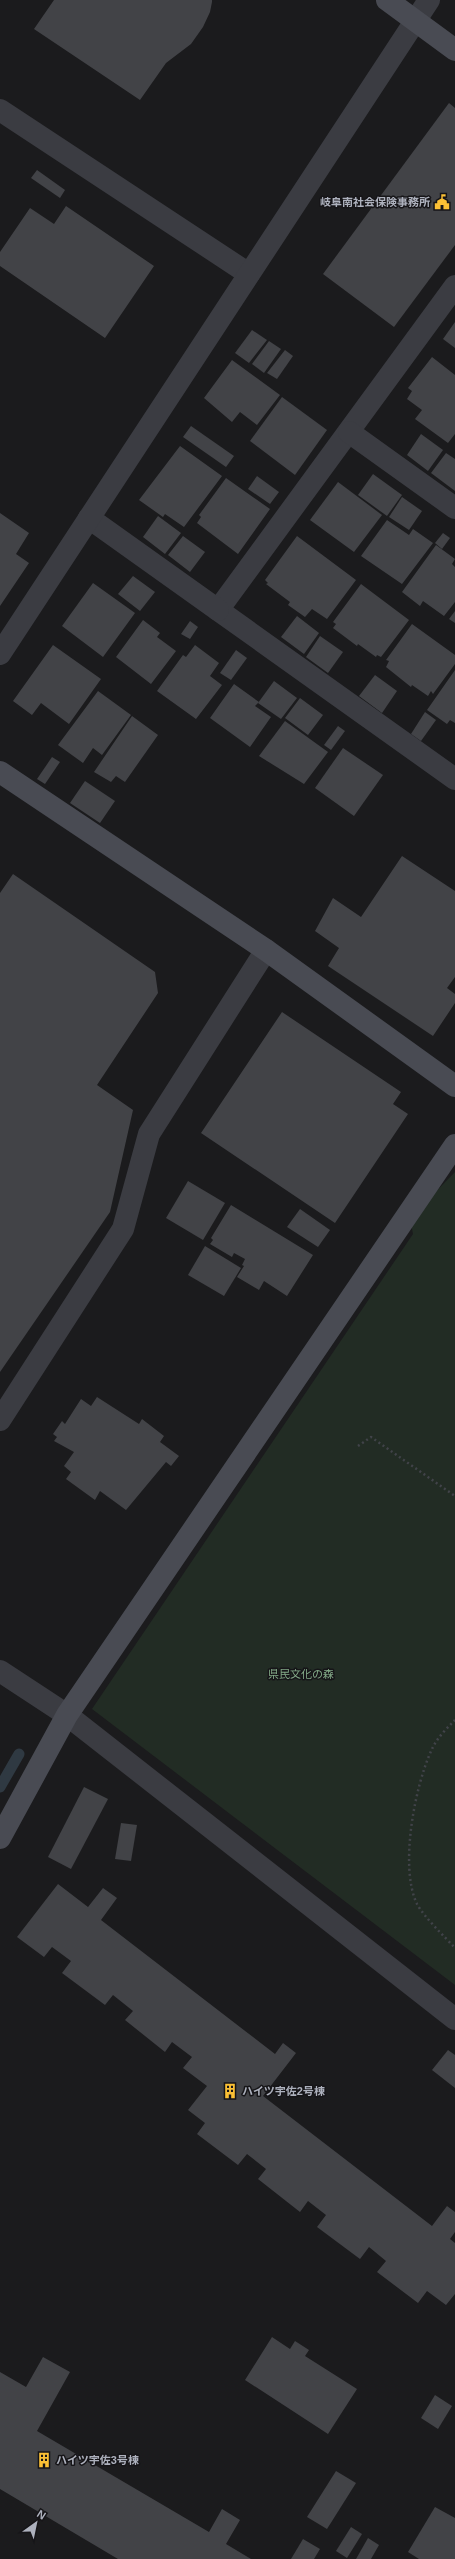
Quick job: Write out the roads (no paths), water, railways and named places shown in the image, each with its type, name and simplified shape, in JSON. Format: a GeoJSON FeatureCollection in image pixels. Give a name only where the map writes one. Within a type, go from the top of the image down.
{"type":"FeatureCollection","features":[{"type":"Feature","properties":{"kind":"street"},"geometry":{"type":"LineString","coordinates":[[387,0],[455,50]]}},
{"type":"Feature","properties":{"kind":"street"},"geometry":{"type":"LineString","coordinates":[[0,654],[429,0]]}},
{"type":"Feature","properties":{"kind":"street"},"geometry":{"type":"LineString","coordinates":[[0,110],[249,274]]}},
{"type":"Feature","properties":{"kind":"street"},"geometry":{"type":"LineString","coordinates":[[218,610],[455,286]]}},
{"type":"Feature","properties":{"kind":"street"},"geometry":{"type":"LineString","coordinates":[[349,432],[455,508]]}},
{"type":"Feature","properties":{"kind":"street"},"geometry":{"type":"LineString","coordinates":[[89,518],[455,779]]}},
{"type":"Feature","properties":{"kind":"street"},"geometry":{"type":"LineString","coordinates":[[0,772],[266,950],[455,1086]]}},
{"type":"Feature","properties":{"kind":"street"},"geometry":{"type":"LineString","coordinates":[[0,1420],[123,1229],[149,1134],[266,950]]}},
{"type":"Feature","properties":{"kind":"street"},"geometry":{"type":"LineString","coordinates":[[0,1838],[67,1715],[455,1145]]}},
{"type":"Feature","properties":{"kind":"street"},"geometry":{"type":"LineString","coordinates":[[0,1671],[67,1715],[455,2019]]}},
{"type":"Feature","properties":{"kind":"waterway"},"geometry":{"type":"LineString","coordinates":[[0,1787],[19,1754]]}},
{"type":"Feature","properties":{"kind":"place","name":"岐阜南社会保険事務所"},"geometry":{"type":"Point","coordinates":[442,202]}},
{"type":"Feature","properties":{"kind":"place","name":"ハイツ宇佐2号棟"},"geometry":{"type":"Point","coordinates":[230,2091]}},
{"type":"Feature","properties":{"kind":"place","name":"ハイツ宇佐3号棟"},"geometry":{"type":"Point","coordinates":[44,2460]}},
{"type":"Feature","properties":{"kind":"park label","name":"県民文化の森"},"geometry":{"type":"Point","coordinates":[301,1674]}}]}
